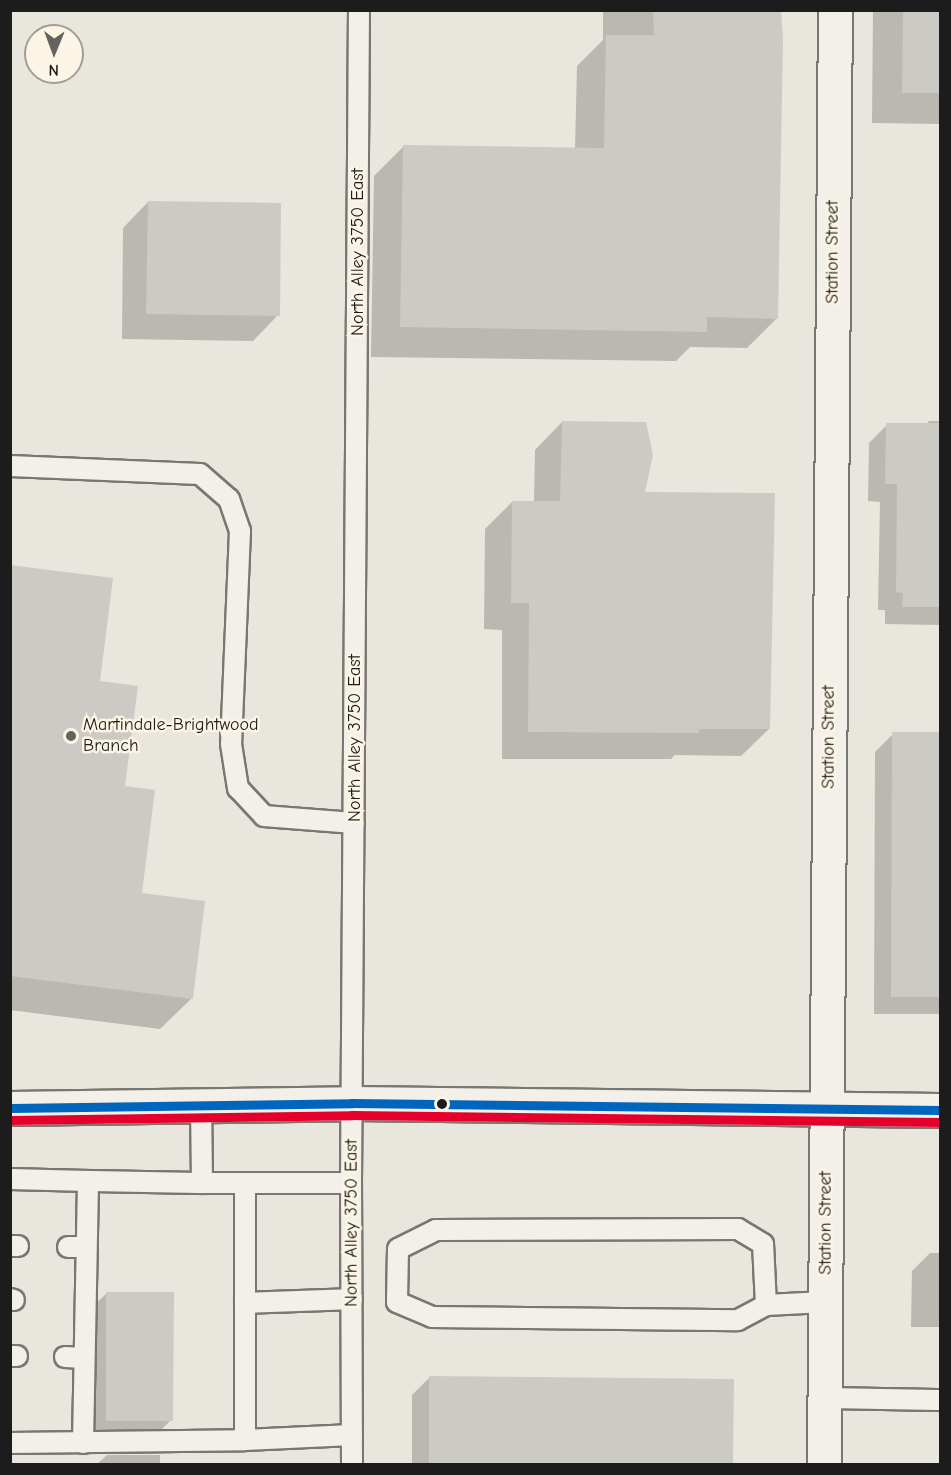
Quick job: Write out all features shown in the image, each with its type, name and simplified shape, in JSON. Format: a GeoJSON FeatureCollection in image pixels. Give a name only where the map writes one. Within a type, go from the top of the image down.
{"type":"FeatureCollection","features":[{"type":"Feature","properties":{"kind":"street","name":"Station Street"},"geometry":{"type":"LineString","coordinates":[[824,1464],[835,10]]}},
{"type":"Feature","properties":{"kind":"street"},"geometry":{"type":"LineString","coordinates":[[10,1108],[352,1103],[940,1110]]}},
{"type":"Feature","properties":{"kind":"lane","name":"North Alley 3750 East"},"geometry":{"type":"LineString","coordinates":[[352,1464],[351,1184],[359,10]]}},
{"type":"Feature","properties":{"kind":"lane"},"geometry":{"type":"LineString","coordinates":[[10,466],[200,474],[229,499],[240,531],[231,744],[238,788],[264,816],[354,823]]}},
{"type":"Feature","properties":{"kind":"lane"},"geometry":{"type":"LineString","coordinates":[[201,1105],[202,1183]]}},
{"type":"Feature","properties":{"kind":"lane"},"geometry":{"type":"LineString","coordinates":[[10,1179],[351,1184]]}},
{"type":"Feature","properties":{"kind":"lane"},"geometry":{"type":"LineString","coordinates":[[83,1443],[75,1357],[77,1247],[88,1181]]}},
{"type":"Feature","properties":{"kind":"lane"},"geometry":{"type":"LineString","coordinates":[[245,1183],[245,1440]]}},
{"type":"Feature","properties":{"kind":"lane"},"geometry":{"type":"LineString","coordinates":[[766,1305],[763,1244],[738,1229],[436,1230],[398,1249],[397,1302],[432,1317],[738,1320],[766,1305],[825,1302]]}},
{"type":"Feature","properties":{"kind":"lane"},"geometry":{"type":"LineString","coordinates":[[245,1303],[352,1299]]}},
{"type":"Feature","properties":{"kind":"lane"},"geometry":{"type":"LineString","coordinates":[[825,1398],[940,1400]]}},
{"type":"Feature","properties":{"kind":"lane"},"geometry":{"type":"LineString","coordinates":[[10,1443],[245,1440],[352,1435]]}},
{"type":"Feature","properties":{"kind":"building"},"geometry":{"type":"Polygon","coordinates":[[[653,10],[781,10],[783,38],[778,319],[707,317],[707,332],[400,327],[403,145],[604,148],[606,35],[654,35],[653,10]]]}},
{"type":"Feature","properties":{"kind":"building"},"geometry":{"type":"Polygon","coordinates":[[[903,10],[940,10],[940,93],[902,93],[903,10]]]}},
{"type":"Feature","properties":{"kind":"building"},"geometry":{"type":"Polygon","coordinates":[[[148,201],[281,203],[280,316],[146,314],[148,201]]]}},
{"type":"Feature","properties":{"kind":"building"},"geometry":{"type":"Polygon","coordinates":[[[562,421],[646,422],[653,455],[645,492],[775,493],[770,729],[699,729],[699,733],[528,732],[529,603],[511,603],[512,501],[560,501],[562,421]]]}},
{"type":"Feature","properties":{"kind":"building"},"geometry":{"type":"Polygon","coordinates":[[[886,423],[940,423],[940,607],[902,607],[903,593],[896,592],[897,484],[885,484],[886,423]]]}},
{"type":"Feature","properties":{"kind":"building","name":"Martindale-Brightwood Branch"},"geometry":{"type":"Polygon","coordinates":[[[10,565],[113,578],[100,681],[138,686],[125,786],[155,790],[142,893],[205,901],[193,999],[10,976],[10,565]]]}},
{"type":"Feature","properties":{"kind":"building"},"geometry":{"type":"Polygon","coordinates":[[[892,732],[940,732],[940,997],[891,997],[892,732]]]}},
{"type":"Feature","properties":{"kind":"building"},"geometry":{"type":"Polygon","coordinates":[[[106,1292],[174,1292],[173,1421],[106,1421],[106,1292]]]}},
{"type":"Feature","properties":{"kind":"building"},"geometry":{"type":"Polygon","coordinates":[[[429,1376],[734,1379],[733,1464],[429,1464],[429,1376]]]}},
{"type":"Feature","properties":{"kind":"transit line"},"geometry":{"type":"LineString","coordinates":[[10,1108],[352,1103],[940,1110]]}},
{"type":"Feature","properties":{"kind":"transit line"},"geometry":{"type":"LineString","coordinates":[[10,1120],[352,1115],[940,1122]]}},
{"type":"Feature","properties":{"kind":"place","name":"Martindale-Brightwood Branch"},"geometry":{"type":"Point","coordinates":[71,736]}}]}
